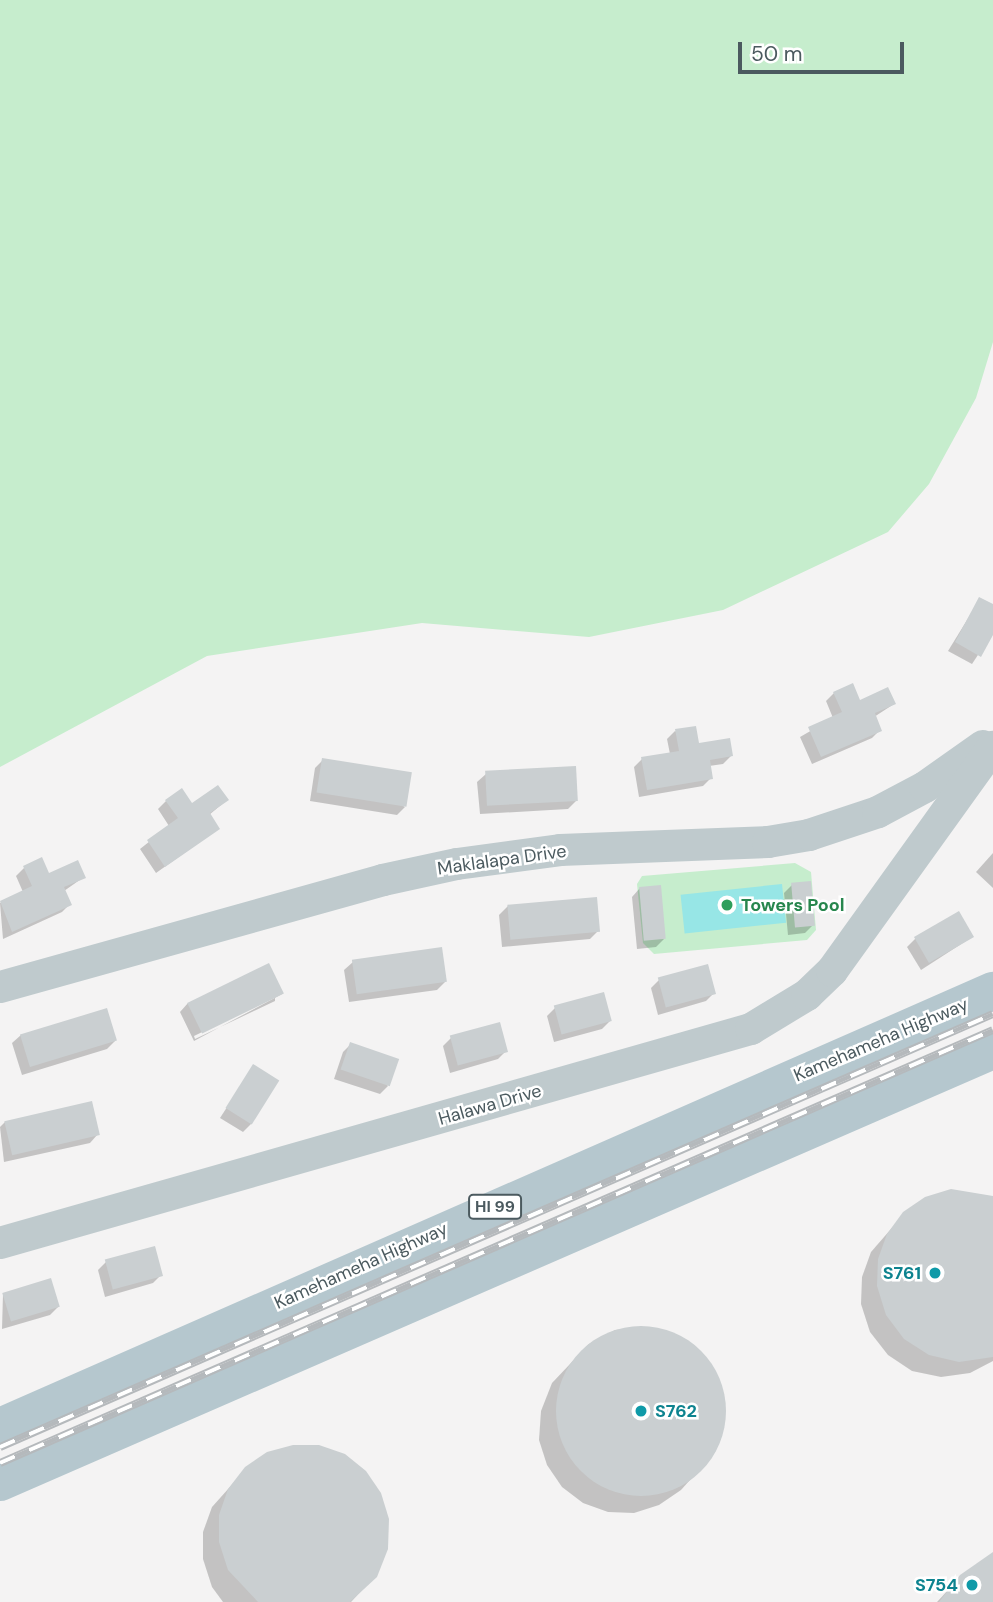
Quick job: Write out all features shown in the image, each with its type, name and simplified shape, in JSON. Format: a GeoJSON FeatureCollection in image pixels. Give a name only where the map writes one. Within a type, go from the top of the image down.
{"type":"FeatureCollection","features":[{"type":"Feature","properties":{"kind":"main road","name":"Kamehameha Highway"},"geometry":{"type":"LineString","coordinates":[[0,1427],[993,992]]}},
{"type":"Feature","properties":{"kind":"main road"},"geometry":{"type":"LineString","coordinates":[[0,1482],[993,1050]]}},
{"type":"Feature","properties":{"kind":"street","name":"Maklalapa Drive"},"geometry":{"type":"LineString","coordinates":[[0,987],[383,880],[457,864],[560,850],[768,842],[810,835],[878,812],[925,787],[993,738]]}},
{"type":"Feature","properties":{"kind":"street","name":"Halawa Drive"},"geometry":{"type":"LineString","coordinates":[[0,1242],[751,1029],[781,1014],[832,971],[993,747]]}},
{"type":"Feature","properties":{"kind":"street"},"geometry":{"type":"LineString","coordinates":[[878,812],[901,829],[912,861]]}},
{"type":"Feature","properties":{"kind":"green space"},"geometry":{"type":"Polygon","coordinates":[[[0,0],[993,0],[993,342],[976,398],[929,484],[888,532],[723,610],[589,637],[422,623],[207,656],[0,767],[0,0]]]}},
{"type":"Feature","properties":{"kind":"green space","name":"Towers Pool"},"geometry":{"type":"Polygon","coordinates":[[[795,863],[811,872],[816,930],[807,940],[654,954],[643,943],[637,884],[642,876],[795,863]]]}},
{"type":"Feature","properties":{"kind":"water"},"geometry":{"type":"Polygon","coordinates":[[[782,884],[786,923],[685,933],[681,895],[782,884]]]}},
{"type":"Feature","properties":{"kind":"building"},"geometry":{"type":"Polygon","coordinates":[[[979,597],[993,604],[993,635],[981,657],[955,642],[979,597]]]}},
{"type":"Feature","properties":{"kind":"building"},"geometry":{"type":"Polygon","coordinates":[[[853,683],[860,700],[888,687],[896,704],[875,713],[882,731],[821,757],[808,727],[842,712],[833,692],[853,683]]]}},
{"type":"Feature","properties":{"kind":"building"},"geometry":{"type":"Polygon","coordinates":[[[696,726],[699,743],[730,738],[733,756],[710,760],[713,779],[647,790],[641,757],[679,751],[675,729],[696,726]]]}},
{"type":"Feature","properties":{"kind":"building"},"geometry":{"type":"Polygon","coordinates":[[[322,758],[412,772],[406,807],[317,793],[322,758]]]}},
{"type":"Feature","properties":{"kind":"building"},"geometry":{"type":"Polygon","coordinates":[[[576,766],[578,801],[487,806],[485,771],[576,766]]]}},
{"type":"Feature","properties":{"kind":"building"},"geometry":{"type":"Polygon","coordinates":[[[218,785],[229,800],[210,813],[220,829],[165,867],[147,840],[178,818],[165,800],[182,788],[192,803],[218,785]]]}},
{"type":"Feature","properties":{"kind":"building"},"geometry":{"type":"Polygon","coordinates":[[[42,857],[49,873],[78,860],[86,878],[64,887],[72,905],[12,932],[0,901],[32,886],[23,866],[42,857]]]}},
{"type":"Feature","properties":{"kind":"building"},"geometry":{"type":"Polygon","coordinates":[[[811,881],[815,926],[795,928],[791,883],[811,881]]]}},
{"type":"Feature","properties":{"kind":"building"},"geometry":{"type":"Polygon","coordinates":[[[661,885],[666,939],[644,941],[639,887],[661,885]]]}},
{"type":"Feature","properties":{"kind":"building"},"geometry":{"type":"Polygon","coordinates":[[[597,897],[600,932],[510,940],[507,905],[597,897]]]}},
{"type":"Feature","properties":{"kind":"building"},"geometry":{"type":"Polygon","coordinates":[[[959,911],[974,937],[929,963],[914,937],[959,911]]]}},
{"type":"Feature","properties":{"kind":"building"},"geometry":{"type":"Polygon","coordinates":[[[442,947],[447,982],[357,994],[352,960],[442,947]]]}},
{"type":"Feature","properties":{"kind":"building"},"geometry":{"type":"Polygon","coordinates":[[[269,963],[284,994],[202,1033],[187,1003],[269,963]]]}},
{"type":"Feature","properties":{"kind":"building"},"geometry":{"type":"Polygon","coordinates":[[[708,964],[716,994],[666,1007],[658,977],[708,964]]]}},
{"type":"Feature","properties":{"kind":"building"},"geometry":{"type":"Polygon","coordinates":[[[604,992],[612,1021],[562,1034],[554,1005],[604,992]]]}},
{"type":"Feature","properties":{"kind":"building"},"geometry":{"type":"Polygon","coordinates":[[[107,1008],[117,1041],[30,1067],[20,1035],[107,1008]]]}},
{"type":"Feature","properties":{"kind":"building"},"geometry":{"type":"Polygon","coordinates":[[[500,1022],[508,1052],[458,1065],[450,1035],[500,1022]]]}},
{"type":"Feature","properties":{"kind":"building"},"geometry":{"type":"Polygon","coordinates":[[[350,1042],[399,1059],[390,1086],[341,1069],[350,1042]]]}},
{"type":"Feature","properties":{"kind":"building"},"geometry":{"type":"Polygon","coordinates":[[[253,1064],[279,1080],[252,1125],[225,1108],[253,1064]]]}},
{"type":"Feature","properties":{"kind":"building"},"geometry":{"type":"Polygon","coordinates":[[[92,1101],[100,1135],[12,1155],[4,1121],[92,1101]]]}},
{"type":"Feature","properties":{"kind":"building","name":"S761"},"geometry":{"type":"Polygon","coordinates":[[[951,1189],[993,1196],[993,1357],[959,1362],[929,1355],[904,1339],[886,1315],[877,1286],[878,1259],[887,1234],[903,1212],[925,1197],[951,1189]]]}},
{"type":"Feature","properties":{"kind":"building"},"geometry":{"type":"Polygon","coordinates":[[[155,1246],[163,1276],[113,1289],[105,1259],[155,1246]]]}},
{"type":"Feature","properties":{"kind":"building"},"geometry":{"type":"Polygon","coordinates":[[[51,1278],[60,1307],[11,1322],[2,1293],[51,1278]]]}},
{"type":"Feature","properties":{"kind":"building","name":"S762"},"geometry":{"type":"Polygon","coordinates":[[[641,1326],[674,1332],[701,1351],[720,1378],[726,1411],[720,1444],[701,1471],[674,1490],[641,1496],[608,1490],[581,1471],[562,1444],[556,1411],[562,1378],[581,1351],[608,1332],[641,1326]]]}},
{"type":"Feature","properties":{"kind":"building"},"geometry":{"type":"Polygon","coordinates":[[[293,1445],[319,1445],[345,1454],[366,1471],[381,1493],[389,1519],[388,1549],[377,1577],[350,1602],[258,1602],[228,1570],[219,1542],[219,1515],[228,1489],[245,1467],[267,1452],[293,1445]]]}},
{"type":"Feature","properties":{"kind":"building","name":"S754"},"geometry":{"type":"Polygon","coordinates":[[[993,1552],[993,1602],[939,1602],[960,1575],[993,1552]]]}},
{"type":"Feature","properties":{"kind":"railway"},"geometry":{"type":"LineString","coordinates":[[0,1447],[993,1014]]}},
{"type":"Feature","properties":{"kind":"railway"},"geometry":{"type":"LineString","coordinates":[[0,1463],[993,1030]]}},
{"type":"Feature","properties":{"kind":"place","name":"Towers Pool"},"geometry":{"type":"Point","coordinates":[727,905]}},
{"type":"Feature","properties":{"kind":"place","name":"S761"},"geometry":{"type":"Point","coordinates":[935,1273]}},
{"type":"Feature","properties":{"kind":"place","name":"S762"},"geometry":{"type":"Point","coordinates":[641,1411]}},
{"type":"Feature","properties":{"kind":"place","name":"S754"},"geometry":{"type":"Point","coordinates":[972,1585]}}]}
